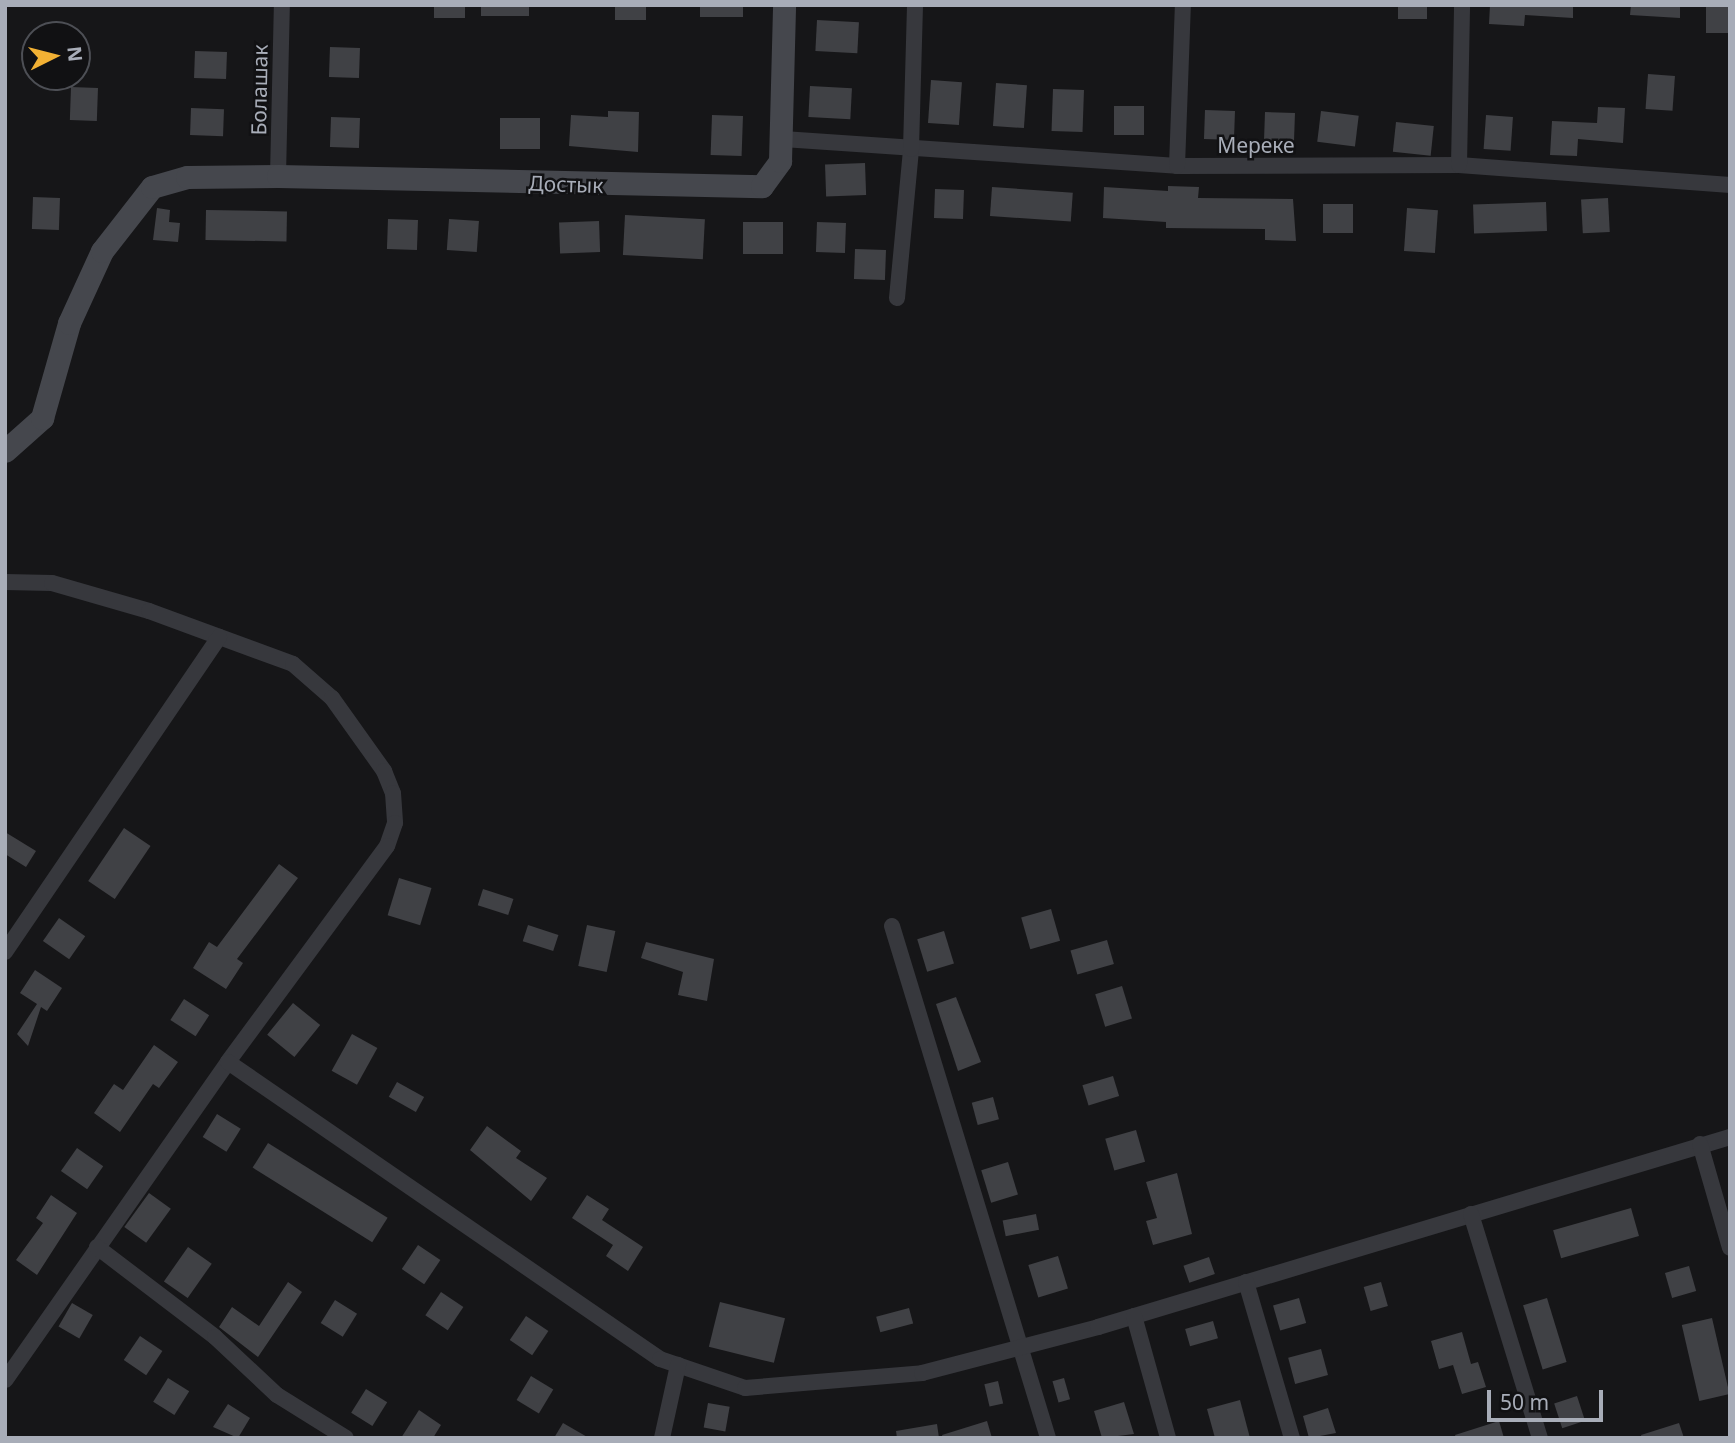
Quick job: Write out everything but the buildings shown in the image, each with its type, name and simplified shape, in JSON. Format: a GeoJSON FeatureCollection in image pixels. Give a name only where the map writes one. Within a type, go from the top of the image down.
{"type":"FeatureCollection","features":[{"type":"Feature","properties":{"kind":"street","name":"Болашак"},"geometry":{"type":"LineString","coordinates":[[278,176],[282,5]]}},
{"type":"Feature","properties":{"kind":"street","name":"Достык"},"geometry":{"type":"LineString","coordinates":[[5,451],[42,418],[75,311],[102,251],[152,187],[187,177],[278,176],[751,189],[762,186],[776,173],[783,139],[784,5]]}},
{"type":"Feature","properties":{"kind":"street"},"geometry":{"type":"LineString","coordinates":[[897,298],[911,149],[915,5]]}},
{"type":"Feature","properties":{"kind":"street"},"geometry":{"type":"LineString","coordinates":[[1177,166],[1183,5]]}},
{"type":"Feature","properties":{"kind":"street"},"geometry":{"type":"LineString","coordinates":[[1459,164],[1462,5]]}},
{"type":"Feature","properties":{"kind":"street","name":"Мереке"},"geometry":{"type":"LineString","coordinates":[[783,139],[1177,166],[1459,164],[1730,184]]}},
{"type":"Feature","properties":{"kind":"street"},"geometry":{"type":"LineString","coordinates":[[5,582],[52,583],[293,664],[316,680],[384,771],[393,793],[395,823],[387,846],[228,1062],[5,1380]]}},
{"type":"Feature","properties":{"kind":"street"},"geometry":{"type":"LineString","coordinates":[[5,953],[219,637]]}},
{"type":"Feature","properties":{"kind":"street"},"geometry":{"type":"LineString","coordinates":[[892,926],[1024,1347],[1048,1438]]}},
{"type":"Feature","properties":{"kind":"street"},"geometry":{"type":"LineString","coordinates":[[228,1062],[660,1359],[745,1388],[922,1373],[1135,1316],[1730,1137]]}},
{"type":"Feature","properties":{"kind":"street"},"geometry":{"type":"LineString","coordinates":[[1700,1144],[1730,1248]]}},
{"type":"Feature","properties":{"kind":"street"},"geometry":{"type":"LineString","coordinates":[[1471,1214],[1540,1438]]}},
{"type":"Feature","properties":{"kind":"street"},"geometry":{"type":"LineString","coordinates":[[97,1247],[215,1336],[277,1395],[346,1438]]}},
{"type":"Feature","properties":{"kind":"street"},"geometry":{"type":"LineString","coordinates":[[1246,1282],[1292,1438]]}},
{"type":"Feature","properties":{"kind":"street"},"geometry":{"type":"LineString","coordinates":[[1135,1316],[1168,1438]]}},
{"type":"Feature","properties":{"kind":"street"},"geometry":{"type":"LineString","coordinates":[[662,1438],[678,1365]]}}]}
